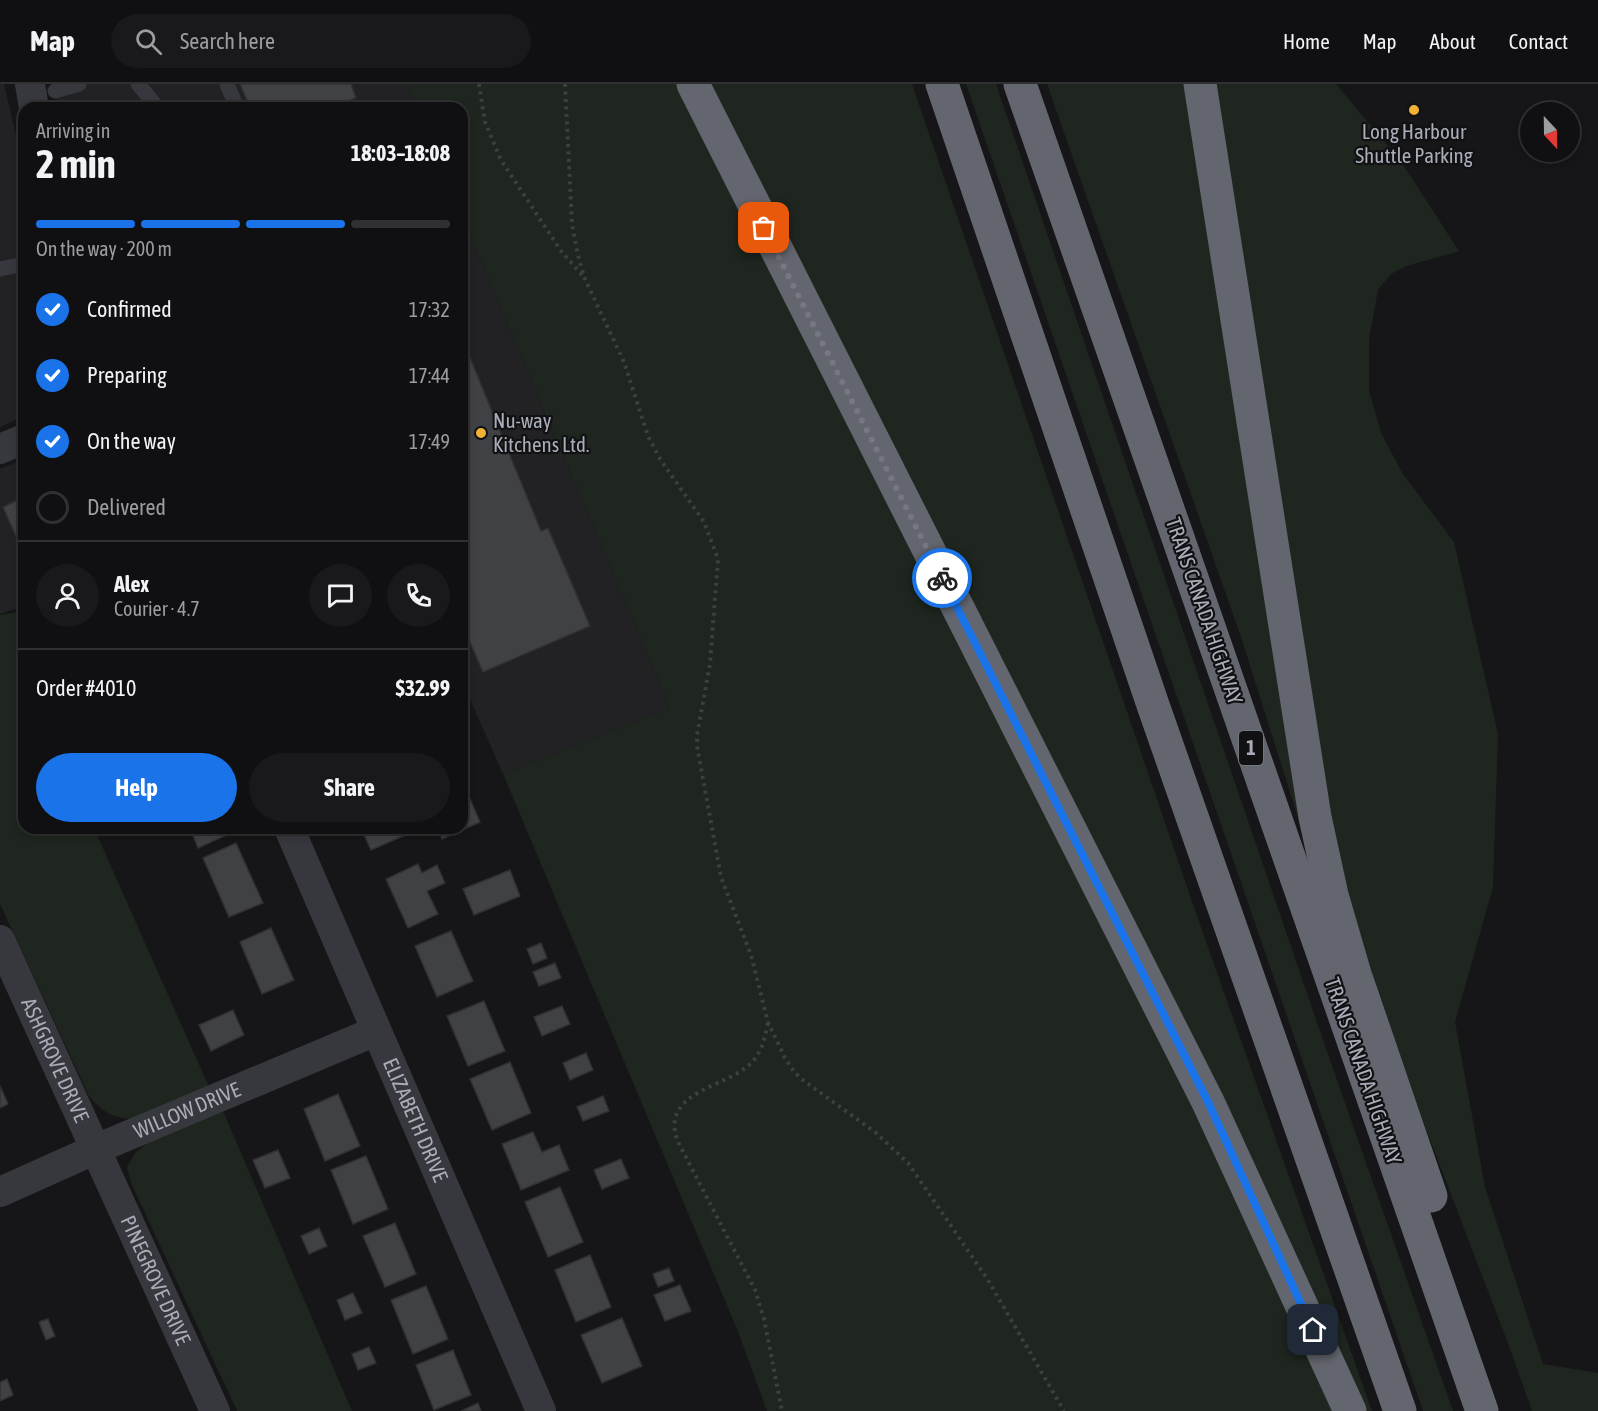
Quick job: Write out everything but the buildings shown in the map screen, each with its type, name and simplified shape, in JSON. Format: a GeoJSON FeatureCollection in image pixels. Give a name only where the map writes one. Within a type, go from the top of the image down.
{"type":"FeatureCollection","features":[{"type":"Feature","properties":{"kind":"highway"},"geometry":{"type":"LineString","coordinates":[[693,84],[1208,1102],[1350,1411]]}},
{"type":"Feature","properties":{"kind":"highway"},"geometry":{"type":"LineString","coordinates":[[942,84],[1145,683],[1400,1411]]}},
{"type":"Feature","properties":{"kind":"highway","name":"TRANS CANADA HIGHWAY"},"geometry":{"type":"LineString","coordinates":[[1020,84],[1482,1411]]}},
{"type":"Feature","properties":{"kind":"highway"},"geometry":{"type":"LineString","coordinates":[[1200,84],[1301,736],[1332,895],[1355,974],[1505,1411]]}},
{"type":"Feature","properties":{"kind":"street"},"geometry":{"type":"LineString","coordinates":[[0,449],[18,442]]}},
{"type":"Feature","properties":{"kind":"street","name":"ELIZABETH DRIVE"},"geometry":{"type":"LineString","coordinates":[[292,834],[541,1411]]}},
{"type":"Feature","properties":{"kind":"street","name":"ASHGROVE DRIVE"},"geometry":{"type":"LineString","coordinates":[[0,940],[96,1149]]}},
{"type":"Feature","properties":{"kind":"street","name":"WILLOW DRIVE"},"geometry":{"type":"LineString","coordinates":[[0,1192],[376,1031]]}},
{"type":"Feature","properties":{"kind":"street","name":"PINEGROVE DRIVE"},"geometry":{"type":"LineString","coordinates":[[96,1149],[215,1411]]}},
{"type":"Feature","properties":{"kind":"lane"},"geometry":{"type":"LineString","coordinates":[[40,94],[79,84]]}},
{"type":"Feature","properties":{"kind":"lane"},"geometry":{"type":"LineString","coordinates":[[138,84],[153,102]]}},
{"type":"Feature","properties":{"kind":"lane"},"geometry":{"type":"LineString","coordinates":[[227,84],[234,102]]}},
{"type":"Feature","properties":{"kind":"lane"},"geometry":{"type":"LineString","coordinates":[[0,269],[18,265]]}},
{"type":"Feature","properties":{"kind":"path"},"geometry":{"type":"LineString","coordinates":[[479,84],[485,122],[501,160],[561,251],[584,277]]}},
{"type":"Feature","properties":{"kind":"path"},"geometry":{"type":"LineString","coordinates":[[565,84],[570,210],[574,240],[584,277],[624,362],[642,421],[651,442],[660,459],[704,522],[718,559],[710,664],[697,746],[719,870],[751,955],[768,1022],[785,1058],[799,1077],[875,1132],[908,1163],[988,1280],[1064,1411]]}},
{"type":"Feature","properties":{"kind":"path"},"geometry":{"type":"LineString","coordinates":[[768,1022],[763,1043],[752,1063],[686,1101],[676,1115],[673,1126],[677,1140],[755,1290],[764,1320],[782,1411]]}},
{"type":"Feature","properties":{"kind":"shaded area"},"geometry":{"type":"Polygon","coordinates":[[[0,84],[4,84],[18,144],[18,419],[0,427],[0,84]]]}},
{"type":"Feature","properties":{"kind":"shaded area"},"geometry":{"type":"Polygon","coordinates":[[[53,84],[407,84],[414,102],[58,102],[53,84]]]}},
{"type":"Feature","properties":{"kind":"shaded area"},"geometry":{"type":"Polygon","coordinates":[[[407,84],[682,84],[1199,1103],[1338,1411],[767,1411],[739,1334],[503,774],[670,708],[468,230],[468,102],[414,102],[407,84]]]}},
{"type":"Feature","properties":{"kind":"shaded area"},"geometry":{"type":"Polygon","coordinates":[[[704,84],[912,84],[1196,913],[1372,1411],[1360,1411],[704,84]]]}},
{"type":"Feature","properties":{"kind":"shaded area"},"geometry":{"type":"Polygon","coordinates":[[[966,84],[996,84],[1322,1037],[1453,1411],[1423,1411],[966,84]]]}},
{"type":"Feature","properties":{"kind":"shaded area"},"geometry":{"type":"Polygon","coordinates":[[[1047,84],[1188,84],[1323,897],[1241,637],[1047,84]]]}},
{"type":"Feature","properties":{"kind":"shaded area"},"geometry":{"type":"Polygon","coordinates":[[[1214,84],[1336,84],[1402,163],[1459,251],[1407,266],[1391,274],[1378,290],[1369,339],[1369,390],[1381,433],[1403,474],[1454,542],[1498,734],[1493,887],[1455,1022],[1485,1187],[1543,1364],[1598,1373],[1598,1411],[1532,1411],[1426,1129],[1375,985],[1348,899],[1328,819],[1214,84]]]}},
{"type":"Feature","properties":{"kind":"shaded area"},"geometry":{"type":"Polygon","coordinates":[[[468,230],[670,708],[503,774],[468,695],[468,230]]]}},
{"type":"Feature","properties":{"kind":"shaded area"},"geometry":{"type":"Polygon","coordinates":[[[18,462],[18,608],[0,614],[0,469],[18,462]]]}},
{"type":"Feature","properties":{"kind":"shaded area"},"geometry":{"type":"Polygon","coordinates":[[[18,612],[18,834],[97,834],[209,1087],[131,1119],[107,1113],[89,1096],[0,904],[0,615],[18,612]]]}},
{"type":"Feature","properties":{"kind":"shaded area"},"geometry":{"type":"Polygon","coordinates":[[[223,1111],[352,1411],[237,1411],[131,1183],[127,1167],[135,1153],[147,1143],[223,1111]]]}},
{"type":"Feature","properties":{"kind":"way so far"},"geometry":{"type":"LineString","coordinates":[[764,228],[942,578]]}},
{"type":"Feature","properties":{"kind":"place","name":"Long Harbour Shuttle Parking"},"geometry":{"type":"Point","coordinates":[1414,110]}},
{"type":"Feature","properties":{"kind":"place","name":"Nu-way Kitchens Ltd."},"geometry":{"type":"Point","coordinates":[481,433]}},
{"type":"Feature","properties":{"kind":"route"},"geometry":{"type":"LineString","coordinates":[[942,578],[1208,1102],[1313,1330]]}}]}
